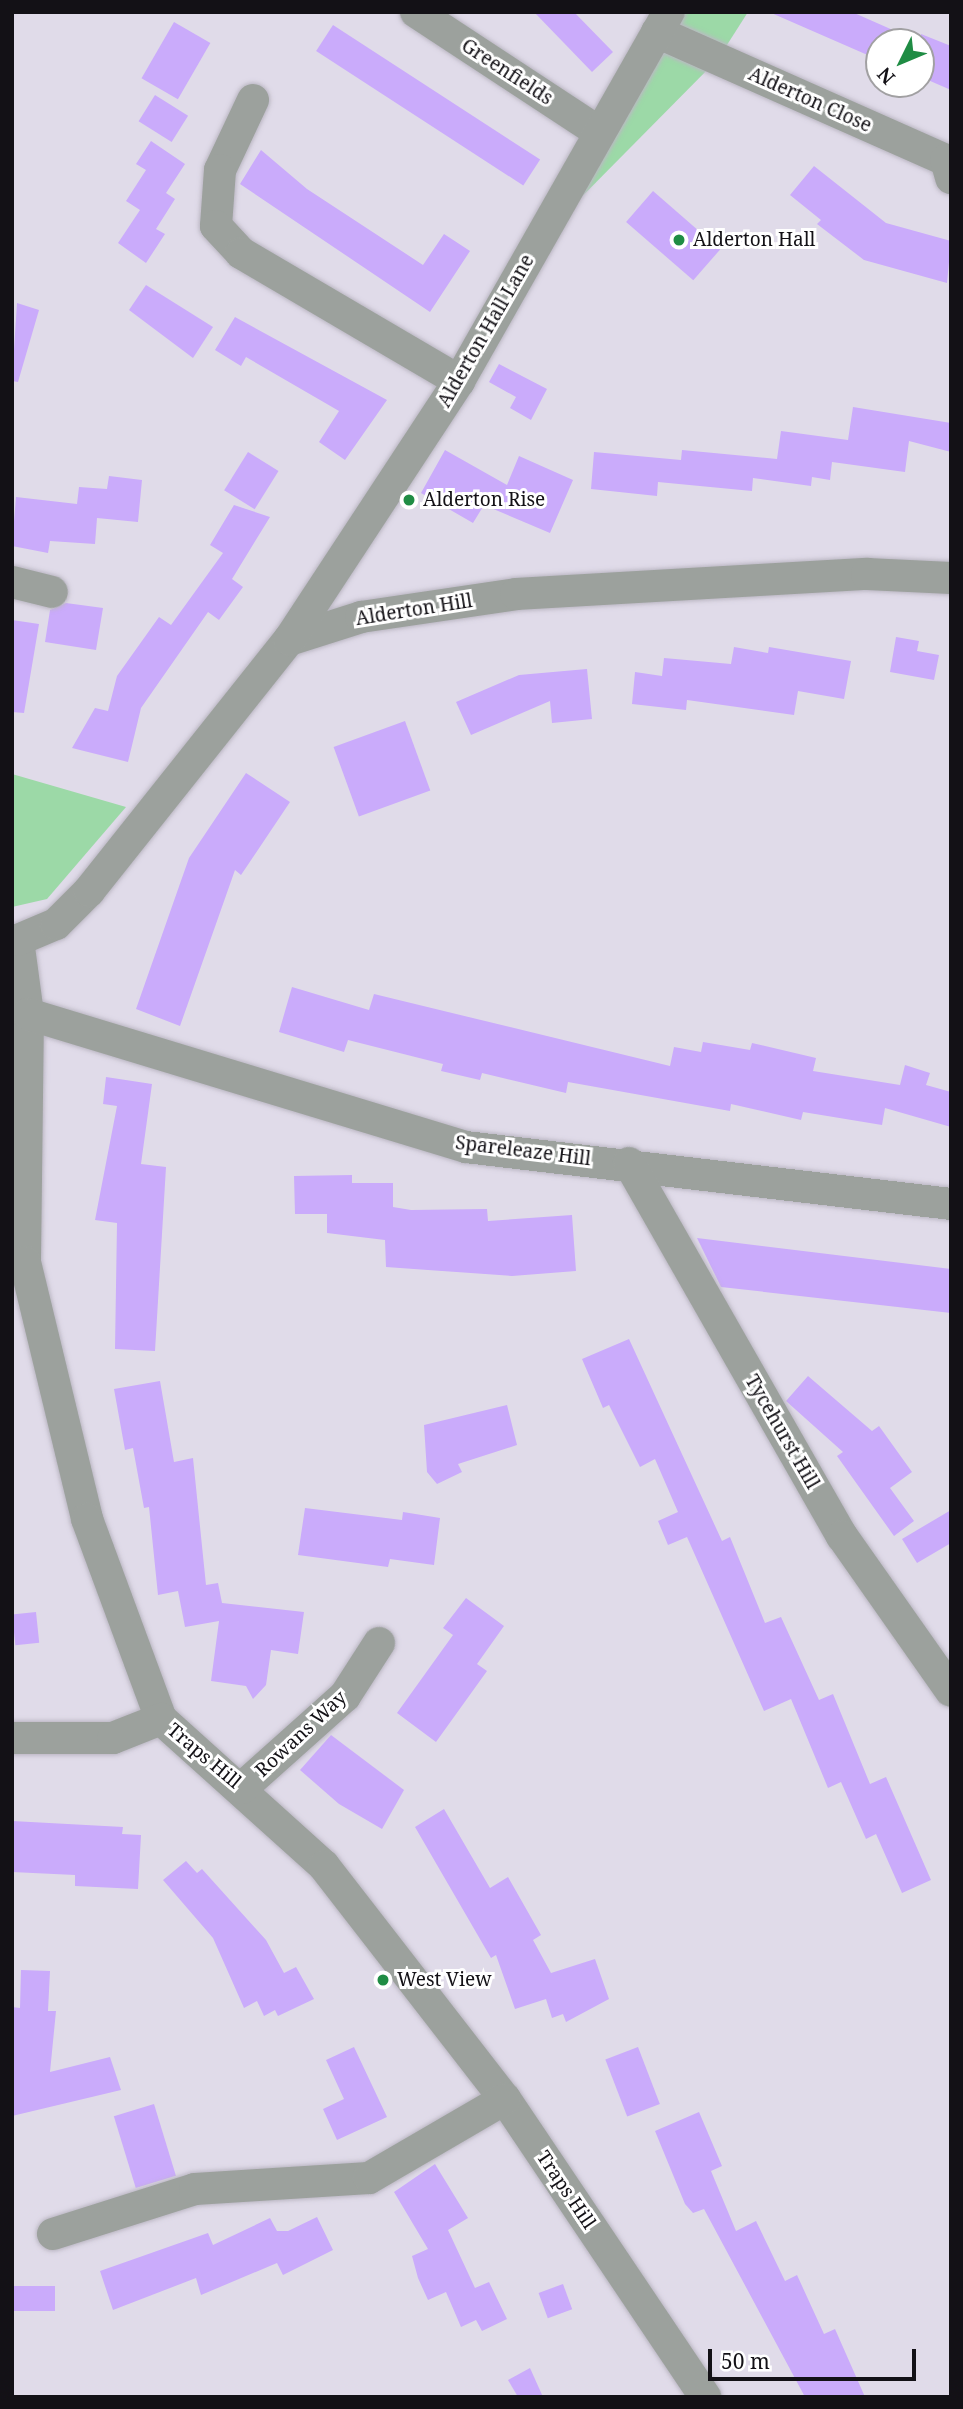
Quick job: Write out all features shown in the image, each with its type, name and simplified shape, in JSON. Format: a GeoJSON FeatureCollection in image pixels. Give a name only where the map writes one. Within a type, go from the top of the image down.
{"type":"FeatureCollection","features":[{"type":"Feature","properties":{"kind":"street","name":"Greenfields"},"geometry":{"type":"LineString","coordinates":[[416,12],[597,131]]}},
{"type":"Feature","properties":{"kind":"street","name":"Alderton Hall Lane"},"geometry":{"type":"LineString","coordinates":[[289,640],[459,381],[597,131],[663,22]]}},
{"type":"Feature","properties":{"kind":"street","name":"Alderton Close"},"geometry":{"type":"LineString","coordinates":[[663,22],[946,160],[951,178]]}},
{"type":"Feature","properties":{"kind":"street"},"geometry":{"type":"LineString","coordinates":[[253,100],[219,170],[216,226],[241,253],[459,381]]}},
{"type":"Feature","properties":{"kind":"street","name":"Alderton Hill"},"geometry":{"type":"LineString","coordinates":[[289,640],[362,617],[516,594],[867,574],[951,578]]}},
{"type":"Feature","properties":{"kind":"street"},"geometry":{"type":"LineString","coordinates":[[12,582],[52,592]]}},
{"type":"Feature","properties":{"kind":"street"},"geometry":{"type":"LineString","coordinates":[[15,938],[56,924],[89,891],[289,640]]}},
{"type":"Feature","properties":{"kind":"street","name":"Traps Hill"},"geometry":{"type":"LineString","coordinates":[[15,938],[27,1014],[25,1262],[87,1519],[160,1719],[242,1788],[324,1866],[505,2099],[705,2397]]}},
{"type":"Feature","properties":{"kind":"street","name":"Spareleaze Hill"},"geometry":{"type":"LineString","coordinates":[[27,1014],[466,1147],[629,1163],[951,1204]]}},
{"type":"Feature","properties":{"kind":"street","name":"Tycehurst Hill"},"geometry":{"type":"LineString","coordinates":[[629,1163],[842,1536],[951,1691]]}},
{"type":"Feature","properties":{"kind":"street","name":"Rowans Way"},"geometry":{"type":"LineString","coordinates":[[242,1788],[345,1696],[379,1643]]}},
{"type":"Feature","properties":{"kind":"street"},"geometry":{"type":"LineString","coordinates":[[12,1738],[113,1738],[160,1719]]}},
{"type":"Feature","properties":{"kind":"street"},"geometry":{"type":"LineString","coordinates":[[53,2234],[195,2189],[369,2178],[505,2099]]}},
{"type":"Feature","properties":{"kind":"green space"},"geometry":{"type":"Polygon","coordinates":[[[669,12],[748,12],[718,59],[536,243],[669,12]]]}},
{"type":"Feature","properties":{"kind":"green space"},"geometry":{"type":"Polygon","coordinates":[[[12,774],[126,807],[47,899],[12,907],[12,774]]]}},
{"type":"Feature","properties":{"kind":"building"},"geometry":{"type":"Polygon","coordinates":[[[534,12],[574,12],[613,52],[592,72],[534,12]]]}},
{"type":"Feature","properties":{"kind":"building"},"geometry":{"type":"Polygon","coordinates":[[[769,12],[852,12],[888,28],[865,28],[865,54],[769,12]]]}},
{"type":"Feature","properties":{"kind":"building"},"geometry":{"type":"Polygon","coordinates":[[[174,22],[210,43],[178,99],[142,78],[174,22]]]}},
{"type":"Feature","properties":{"kind":"building"},"geometry":{"type":"Polygon","coordinates":[[[333,25],[540,160],[523,186],[316,51],[333,25]]]}},
{"type":"Feature","properties":{"kind":"building"},"geometry":{"type":"Polygon","coordinates":[[[935,40],[951,46],[951,90],[935,83],[935,40]]]}},
{"type":"Feature","properties":{"kind":"building"},"geometry":{"type":"Polygon","coordinates":[[[155,95],[188,116],[172,142],[139,121],[155,95]]]}},
{"type":"Feature","properties":{"kind":"building"},"geometry":{"type":"Polygon","coordinates":[[[151,141],[185,164],[166,193],[175,199],[156,229],[165,234],[146,263],[118,243],[140,210],[126,201],[146,170],[136,164],[151,141]]]}},
{"type":"Feature","properties":{"kind":"building"},"geometry":{"type":"Polygon","coordinates":[[[261,150],[307,189],[423,265],[444,234],[470,251],[430,312],[240,184],[261,150]]]}},
{"type":"Feature","properties":{"kind":"building"},"geometry":{"type":"Polygon","coordinates":[[[814,166],[886,223],[951,241],[947,283],[864,260],[817,224],[821,220],[790,195],[814,166]]]}},
{"type":"Feature","properties":{"kind":"building","name":"Alderton Hall"},"geometry":{"type":"Polygon","coordinates":[[[653,191],[720,249],[693,280],[626,222],[653,191]]]}},
{"type":"Feature","properties":{"kind":"building"},"geometry":{"type":"Polygon","coordinates":[[[146,285],[213,327],[193,358],[129,310],[146,285]]]}},
{"type":"Feature","properties":{"kind":"building"},"geometry":{"type":"Polygon","coordinates":[[[17,303],[39,310],[18,382],[12,381],[17,303]]]}},
{"type":"Feature","properties":{"kind":"building"},"geometry":{"type":"Polygon","coordinates":[[[235,317],[387,400],[345,460],[319,442],[339,411],[246,357],[241,366],[215,350],[235,317]]]}},
{"type":"Feature","properties":{"kind":"building"},"geometry":{"type":"Polygon","coordinates":[[[499,364],[547,389],[531,420],[510,408],[516,397],[489,382],[499,364]]]}},
{"type":"Feature","properties":{"kind":"building"},"geometry":{"type":"Polygon","coordinates":[[[853,407],[951,423],[951,452],[909,441],[905,472],[832,462],[830,480],[812,477],[811,486],[753,478],[752,491],[658,482],[657,496],[591,489],[594,452],[681,460],[682,450],[777,459],[781,431],[848,440],[853,407]]]}},
{"type":"Feature","properties":{"kind":"building"},"geometry":{"type":"Polygon","coordinates":[[[445,450],[507,485],[519,456],[573,480],[550,533],[484,505],[473,523],[421,493],[445,450]]]}},
{"type":"Feature","properties":{"kind":"building"},"geometry":{"type":"Polygon","coordinates":[[[248,452],[279,471],[255,509],[224,490],[248,452]]]}},
{"type":"Feature","properties":{"kind":"building"},"geometry":{"type":"Polygon","coordinates":[[[109,476],[142,480],[138,522],[97,518],[95,544],[50,541],[48,553],[12,546],[16,497],[77,504],[79,487],[107,489],[109,476]]]}},
{"type":"Feature","properties":{"kind":"building"},"geometry":{"type":"Polygon","coordinates":[[[234,505],[270,517],[232,579],[243,587],[219,620],[208,612],[141,708],[128,762],[72,748],[95,708],[108,711],[117,676],[159,617],[171,625],[223,553],[210,545],[234,505]]]}},
{"type":"Feature","properties":{"kind":"building"},"geometry":{"type":"Polygon","coordinates":[[[66,603],[103,608],[96,650],[45,642],[50,610],[66,603]]]}},
{"type":"Feature","properties":{"kind":"building"},"geometry":{"type":"Polygon","coordinates":[[[12,620],[39,624],[24,713],[12,712],[12,620]]]}},
{"type":"Feature","properties":{"kind":"building"},"geometry":{"type":"Polygon","coordinates":[[[896,637],[919,641],[917,651],[939,655],[934,680],[890,672],[896,637]]]}},
{"type":"Feature","properties":{"kind":"building"},"geometry":{"type":"Polygon","coordinates":[[[734,647],[768,653],[769,647],[851,661],[844,699],[798,691],[794,715],[687,700],[686,710],[632,704],[635,672],[662,676],[664,658],[731,664],[734,647]]]}},
{"type":"Feature","properties":{"kind":"building"},"geometry":{"type":"Polygon","coordinates":[[[587,669],[592,719],[552,723],[550,701],[471,735],[456,702],[519,675],[587,669]]]}},
{"type":"Feature","properties":{"kind":"building"},"geometry":{"type":"Polygon","coordinates":[[[405,721],[430,791],[359,817],[334,747],[405,721]]]}},
{"type":"Feature","properties":{"kind":"building"},"geometry":{"type":"Polygon","coordinates":[[[246,773],[290,802],[241,875],[235,870],[180,1026],[136,1009],[189,858],[246,773]]]}},
{"type":"Feature","properties":{"kind":"building"},"geometry":{"type":"Polygon","coordinates":[[[292,987],[369,1010],[374,994],[670,1066],[674,1047],[701,1052],[703,1042],[750,1050],[752,1043],[816,1058],[813,1071],[900,1085],[905,1065],[930,1073],[926,1085],[951,1092],[951,1127],[885,1108],[882,1125],[803,1112],[801,1120],[731,1104],[730,1111],[568,1082],[566,1093],[482,1073],[480,1080],[441,1071],[443,1064],[348,1040],[344,1052],[279,1032],[292,987]]]}},
{"type":"Feature","properties":{"kind":"building"},"geometry":{"type":"Polygon","coordinates":[[[106,1077],[152,1084],[141,1164],[166,1167],[155,1351],[115,1349],[117,1223],[95,1220],[117,1106],[103,1104],[106,1077]]]}},
{"type":"Feature","properties":{"kind":"building"},"geometry":{"type":"Polygon","coordinates":[[[352,1175],[352,1183],[393,1183],[393,1207],[411,1210],[487,1209],[488,1221],[572,1215],[576,1271],[512,1276],[386,1267],[385,1240],[327,1233],[327,1214],[295,1214],[294,1176],[352,1175]]]}},
{"type":"Feature","properties":{"kind":"building"},"geometry":{"type":"Polygon","coordinates":[[[697,1238],[951,1269],[951,1313],[721,1287],[697,1238]]]}},
{"type":"Feature","properties":{"kind":"building"},"geometry":{"type":"Polygon","coordinates":[[[629,1339],[722,1541],[730,1537],[765,1623],[781,1617],[819,1700],[833,1694],[870,1784],[886,1777],[931,1880],[902,1893],[876,1834],[866,1839],[841,1782],[828,1788],[791,1699],[764,1711],[687,1537],[668,1545],[658,1521],[678,1512],[655,1459],[640,1467],[609,1405],[603,1408],[582,1359],[629,1339]]]}},
{"type":"Feature","properties":{"kind":"building"},"geometry":{"type":"Polygon","coordinates":[[[808,1376],[872,1431],[879,1426],[912,1472],[890,1488],[914,1521],[894,1536],[837,1456],[843,1452],[786,1401],[808,1376]]]}},
{"type":"Feature","properties":{"kind":"building"},"geometry":{"type":"Polygon","coordinates":[[[160,1381],[174,1462],[193,1458],[206,1585],[218,1583],[222,1603],[304,1612],[298,1654],[271,1650],[266,1685],[253,1699],[246,1686],[211,1681],[219,1621],[185,1627],[178,1591],[158,1595],[149,1507],[144,1508],[133,1448],[125,1450],[114,1389],[160,1381]]]}},
{"type":"Feature","properties":{"kind":"building"},"geometry":{"type":"Polygon","coordinates":[[[507,1405],[517,1445],[458,1464],[462,1472],[437,1484],[427,1472],[424,1425],[507,1405]]]}},
{"type":"Feature","properties":{"kind":"building"},"geometry":{"type":"Polygon","coordinates":[[[305,1508],[402,1520],[403,1512],[440,1518],[434,1565],[390,1559],[388,1567],[298,1555],[305,1508]]]}},
{"type":"Feature","properties":{"kind":"building"},"geometry":{"type":"Polygon","coordinates":[[[951,1510],[951,1543],[917,1563],[902,1539],[951,1510]]]}},
{"type":"Feature","properties":{"kind":"building"},"geometry":{"type":"Polygon","coordinates":[[[466,1598],[504,1626],[477,1664],[487,1671],[436,1742],[397,1713],[453,1635],[443,1628],[466,1598]]]}},
{"type":"Feature","properties":{"kind":"building"},"geometry":{"type":"Polygon","coordinates":[[[36,1612],[39,1643],[15,1645],[12,1615],[36,1612]]]}},
{"type":"Feature","properties":{"kind":"building"},"geometry":{"type":"Polygon","coordinates":[[[331,1735],[404,1790],[382,1829],[339,1804],[300,1770],[331,1735]]]}},
{"type":"Feature","properties":{"kind":"building"},"geometry":{"type":"Polygon","coordinates":[[[444,1809],[490,1888],[508,1877],[541,1935],[533,1940],[551,1973],[595,1959],[609,1999],[566,2022],[563,2014],[552,2018],[546,1999],[515,2009],[496,1955],[491,1958],[415,1827],[444,1809]]]}},
{"type":"Feature","properties":{"kind":"building"},"geometry":{"type":"Polygon","coordinates":[[[12,1821],[123,1827],[122,1834],[141,1835],[138,1889],[75,1886],[75,1875],[12,1872],[12,1821]]]}},
{"type":"Feature","properties":{"kind":"building"},"geometry":{"type":"Polygon","coordinates":[[[186,1861],[197,1873],[202,1869],[266,1940],[284,1973],[296,1967],[314,1999],[278,2016],[275,2010],[264,2016],[257,2001],[244,2008],[213,1938],[163,1880],[186,1861]]]}},
{"type":"Feature","properties":{"kind":"building"},"geometry":{"type":"Polygon","coordinates":[[[21,1970],[50,1971],[48,2011],[56,2011],[50,2072],[110,2057],[121,2090],[12,2116],[12,2007],[20,2008],[21,1970]]]}},
{"type":"Feature","properties":{"kind":"building"},"geometry":{"type":"Polygon","coordinates":[[[354,2047],[387,2117],[337,2140],[323,2109],[344,2099],[326,2060],[354,2047]]]}},
{"type":"Feature","properties":{"kind":"building"},"geometry":{"type":"Polygon","coordinates":[[[638,2047],[660,2104],[627,2116],[605,2060],[638,2047]]]}},
{"type":"Feature","properties":{"kind":"building"},"geometry":{"type":"Polygon","coordinates":[[[154,2104],[176,2176],[136,2188],[114,2116],[154,2104]]]}},
{"type":"Feature","properties":{"kind":"building"},"geometry":{"type":"Polygon","coordinates":[[[699,2112],[722,2166],[711,2171],[736,2231],[756,2221],[785,2281],[797,2275],[824,2334],[835,2329],[865,2397],[805,2397],[704,2209],[693,2213],[685,2204],[655,2131],[699,2112]]]}},
{"type":"Feature","properties":{"kind":"building"},"geometry":{"type":"Polygon","coordinates":[[[435,2164],[468,2218],[448,2230],[475,2288],[489,2282],[507,2319],[482,2331],[476,2320],[461,2327],[446,2292],[428,2300],[418,2278],[412,2256],[428,2249],[394,2192],[435,2164]]]}},
{"type":"Feature","properties":{"kind":"building"},"geometry":{"type":"Polygon","coordinates":[[[317,2217],[333,2250],[283,2275],[277,2263],[201,2295],[196,2278],[113,2310],[100,2271],[208,2233],[213,2245],[270,2218],[277,2231],[288,2231],[317,2217]]]}},
{"type":"Feature","properties":{"kind":"building"},"geometry":{"type":"Polygon","coordinates":[[[563,2284],[572,2309],[548,2318],[539,2293],[563,2284]]]}},
{"type":"Feature","properties":{"kind":"building"},"geometry":{"type":"Polygon","coordinates":[[[12,2286],[55,2286],[55,2311],[12,2311],[12,2286]]]}},
{"type":"Feature","properties":{"kind":"building"},"geometry":{"type":"Polygon","coordinates":[[[530,2368],[543,2397],[518,2397],[508,2380],[530,2368]]]}},
{"type":"Feature","properties":{"kind":"place","name":"Alderton Hall"},"geometry":{"type":"Point","coordinates":[679,240]}},
{"type":"Feature","properties":{"kind":"place","name":"Alderton Rise"},"geometry":{"type":"Point","coordinates":[409,500]}},
{"type":"Feature","properties":{"kind":"place","name":"West View"},"geometry":{"type":"Point","coordinates":[383,1980]}}]}
